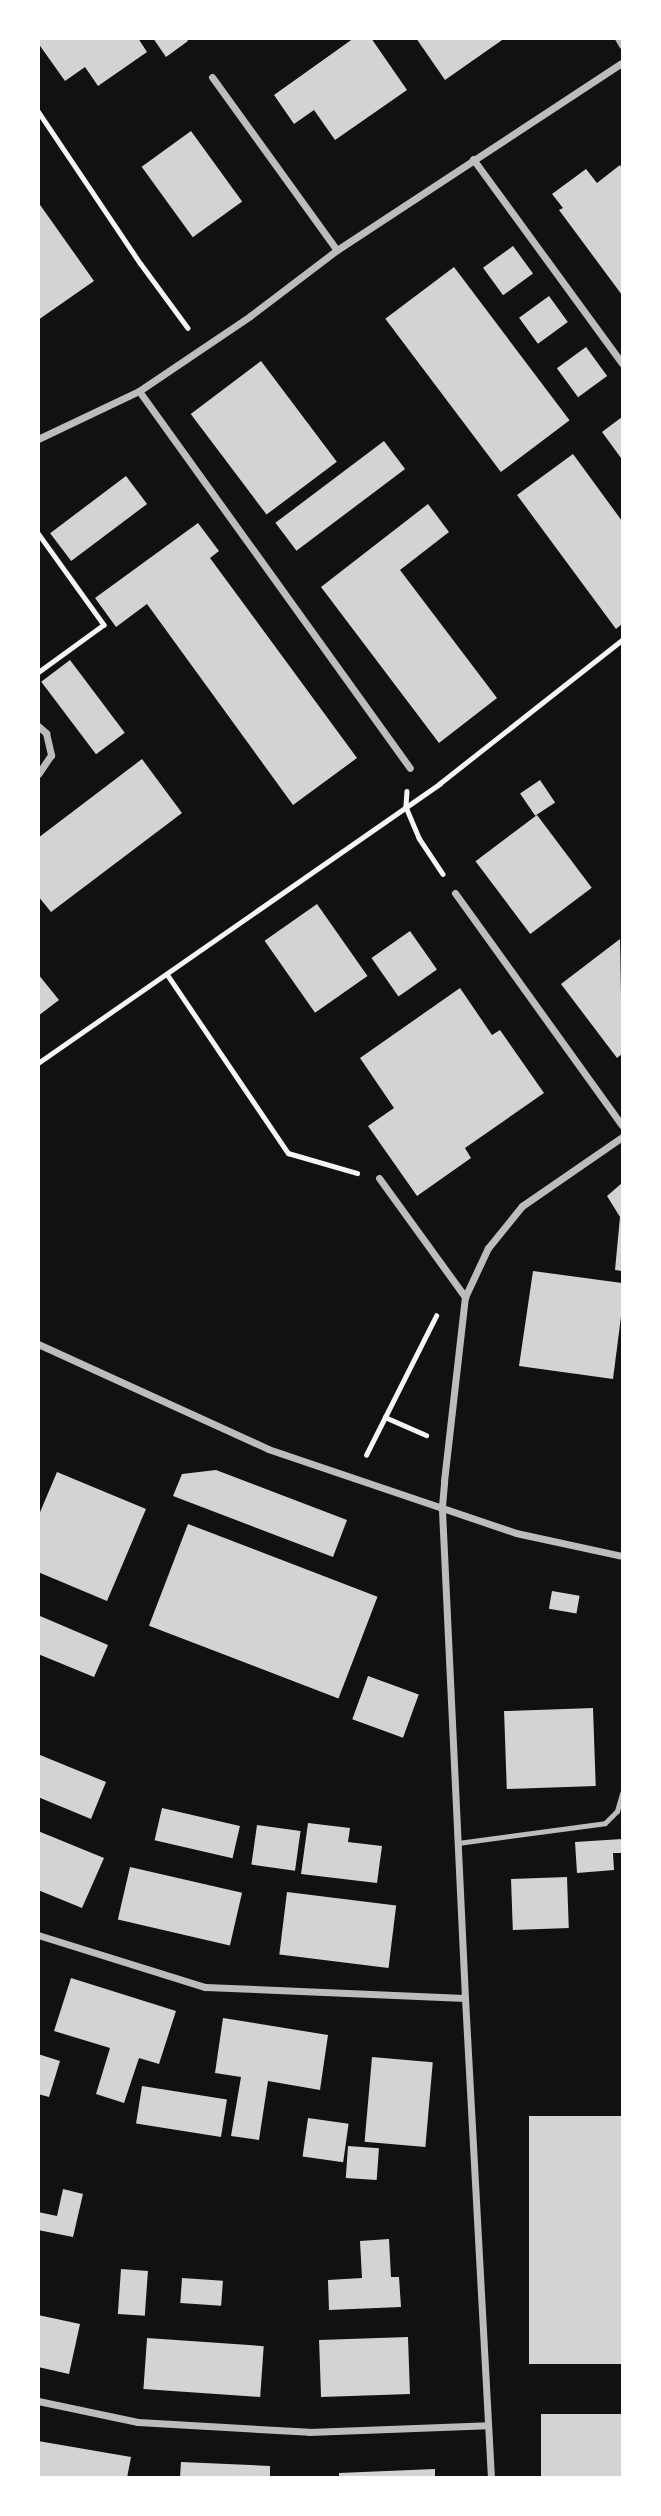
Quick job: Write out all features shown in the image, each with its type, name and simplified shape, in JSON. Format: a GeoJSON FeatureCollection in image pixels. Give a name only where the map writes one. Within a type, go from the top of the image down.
{"type":"FeatureCollection","features":[{"type":"Feature","properties":{"kind":"street"},"geometry":{"type":"LineString","coordinates":[[618,38],[622,45]]}},
{"type":"Feature","properties":{"kind":"street"},"geometry":{"type":"LineString","coordinates":[[38,439],[139,391],[337,250],[622,63]]}},
{"type":"Feature","properties":{"kind":"street"},"geometry":{"type":"LineString","coordinates":[[212,77],[337,250]]}},
{"type":"Feature","properties":{"kind":"street"},"geometry":{"type":"LineString","coordinates":[[473,159],[622,363]]}},
{"type":"Feature","properties":{"kind":"street"},"geometry":{"type":"LineString","coordinates":[[139,391],[410,768]]}},
{"type":"Feature","properties":{"kind":"street"},"geometry":{"type":"LineString","coordinates":[[38,726],[50,743],[51,755],[38,774]]}},
{"type":"Feature","properties":{"kind":"street"},"geometry":{"type":"LineString","coordinates":[[455,893],[622,1125]]}},
{"type":"Feature","properties":{"kind":"street"},"geometry":{"type":"LineString","coordinates":[[491,2477],[442,1506],[465,1297],[488,1248],[522,1206],[622,1137]]}},
{"type":"Feature","properties":{"kind":"street"},"geometry":{"type":"LineString","coordinates":[[379,1178],[465,1297]]}},
{"type":"Feature","properties":{"kind":"street"},"geometry":{"type":"LineString","coordinates":[[38,1344],[268,1448],[516,1533],[622,1556]]}},
{"type":"Feature","properties":{"kind":"street"},"geometry":{"type":"LineString","coordinates":[[38,1935],[205,1987],[465,1998]]}},
{"type":"Feature","properties":{"kind":"street"},"geometry":{"type":"LineString","coordinates":[[38,2401],[138,2422],[283,2431],[488,2425]]}},
{"type":"Feature","properties":{"kind":"lane"},"geometry":{"type":"LineString","coordinates":[[458,1843],[605,1823],[617,1811],[622,1793]]}},
{"type":"Feature","properties":{"kind":"path"},"geometry":{"type":"LineString","coordinates":[[38,111],[141,264],[203,348]]}},
{"type":"Feature","properties":{"kind":"path"},"geometry":{"type":"LineString","coordinates":[[38,533],[104,625],[38,673]]}},
{"type":"Feature","properties":{"kind":"path"},"geometry":{"type":"LineString","coordinates":[[38,1063],[439,785],[622,640]]}},
{"type":"Feature","properties":{"kind":"path"},"geometry":{"type":"LineString","coordinates":[[406,807],[419,838],[455,893]]}},
{"type":"Feature","properties":{"kind":"path"},"geometry":{"type":"LineString","coordinates":[[167,974],[288,1153],[379,1178]]}},
{"type":"Feature","properties":{"kind":"path"},"geometry":{"type":"LineString","coordinates":[[355,1477],[454,1281]]}},
{"type":"Feature","properties":{"kind":"path"},"geometry":{"type":"LineString","coordinates":[[385,1418],[449,1446]]}},
{"type":"Feature","properties":{"kind":"building"},"geometry":{"type":"Polygon","coordinates":[[[38,38],[138,38],[147,52],[98,86],[85,67],[65,81],[38,43],[38,38]]]}},
{"type":"Feature","properties":{"kind":"building"},"geometry":{"type":"Polygon","coordinates":[[[153,38],[186,38],[188,41],[166,57],[153,38]]]}},
{"type":"Feature","properties":{"kind":"building"},"geometry":{"type":"Polygon","coordinates":[[[354,38],[371,38],[407,90],[335,140],[314,110],[294,124],[274,95],[354,38]]]}},
{"type":"Feature","properties":{"kind":"building"},"geometry":{"type":"Polygon","coordinates":[[[416,38],[505,38],[445,80],[416,38]]]}},
{"type":"Feature","properties":{"kind":"building"},"geometry":{"type":"Polygon","coordinates":[[[191,131],[242,201],[193,237],[142,167],[191,131]]]}},
{"type":"Feature","properties":{"kind":"building"},"geometry":{"type":"Polygon","coordinates":[[[620,165],[622,295],[559,210],[563,208],[552,194],[586,169],[597,183],[620,165]]]}},
{"type":"Feature","properties":{"kind":"building"},"geometry":{"type":"Polygon","coordinates":[[[38,202],[94,281],[38,320],[38,202]]]}},
{"type":"Feature","properties":{"kind":"building"},"geometry":{"type":"Polygon","coordinates":[[[513,246],[533,274],[503,295],[483,268],[513,246]]]}},
{"type":"Feature","properties":{"kind":"building"},"geometry":{"type":"Polygon","coordinates":[[[454,267],[570,420],[501,472],[385,319],[454,267]]]}},
{"type":"Feature","properties":{"kind":"building"},"geometry":{"type":"Polygon","coordinates":[[[549,296],[568,322],[538,344],[519,318],[549,296]]]}},
{"type":"Feature","properties":{"kind":"building"},"geometry":{"type":"Polygon","coordinates":[[[586,347],[607,376],[578,397],[557,368],[586,347]]]}},
{"type":"Feature","properties":{"kind":"building"},"geometry":{"type":"Polygon","coordinates":[[[261,361],[337,462],[267,515],[191,414],[261,361]]]}},
{"type":"Feature","properties":{"kind":"building"},"geometry":{"type":"Polygon","coordinates":[[[622,417],[622,457],[621,458],[602,432],[622,417]]]}},
{"type":"Feature","properties":{"kind":"building"},"geometry":{"type":"Polygon","coordinates":[[[384,441],[405,469],[296,551],[275,523],[384,441]]]}},
{"type":"Feature","properties":{"kind":"building"},"geometry":{"type":"Polygon","coordinates":[[[573,454],[622,521],[622,624],[616,629],[517,495],[573,454]]]}},
{"type":"Feature","properties":{"kind":"building"},"geometry":{"type":"Polygon","coordinates":[[[126,476],[147,504],[71,561],[50,533],[126,476]]]}},
{"type":"Feature","properties":{"kind":"building"},"geometry":{"type":"Polygon","coordinates":[[[428,504],[449,532],[400,570],[497,698],[439,743],[321,587],[428,504]]]}},
{"type":"Feature","properties":{"kind":"building"},"geometry":{"type":"Polygon","coordinates":[[[198,523],[219,551],[210,558],[357,758],[293,805],[147,604],[116,627],[95,598],[198,523]]]}},
{"type":"Feature","properties":{"kind":"building"},"geometry":{"type":"Polygon","coordinates":[[[70,660],[125,733],[96,754],[41,682],[70,660]]]}},
{"type":"Feature","properties":{"kind":"building"},"geometry":{"type":"Polygon","coordinates":[[[142,759],[182,813],[51,912],[38,896],[38,838],[142,759]]]}},
{"type":"Feature","properties":{"kind":"building"},"geometry":{"type":"Polygon","coordinates":[[[540,780],[555,802],[535,816],[520,793],[540,780]]]}},
{"type":"Feature","properties":{"kind":"building"},"geometry":{"type":"Polygon","coordinates":[[[537,815],[592,888],[530,934],[476,861],[537,815]]]}},
{"type":"Feature","properties":{"kind":"building"},"geometry":{"type":"Polygon","coordinates":[[[317,904],[367,976],[315,1013],[265,941],[317,904]]]}},
{"type":"Feature","properties":{"kind":"building"},"geometry":{"type":"Polygon","coordinates":[[[410,931],[437,970],[398,996],[371,958],[410,931]]]}},
{"type":"Feature","properties":{"kind":"building"},"geometry":{"type":"Polygon","coordinates":[[[620,939],[622,1054],[617,1058],[561,984],[620,939]]]}},
{"type":"Feature","properties":{"kind":"building"},"geometry":{"type":"Polygon","coordinates":[[[38,974],[59,1000],[38,1016],[38,974]]]}},
{"type":"Feature","properties":{"kind":"building"},"geometry":{"type":"Polygon","coordinates":[[[460,988],[492,1035],[500,1030],[544,1093],[465,1148],[471,1158],[417,1196],[368,1126],[394,1108],[360,1058],[460,988]]]}},
{"type":"Feature","properties":{"kind":"building"},"geometry":{"type":"Polygon","coordinates":[[[622,1183],[622,1271],[615,1270],[620,1217],[607,1196],[622,1183]]]}},
{"type":"Feature","properties":{"kind":"building"},"geometry":{"type":"Polygon","coordinates":[[[533,1271],[622,1283],[622,1309],[613,1379],[519,1366],[533,1271]]]}},
{"type":"Feature","properties":{"kind":"building"},"geometry":{"type":"Polygon","coordinates":[[[216,1470],[347,1520],[333,1557],[173,1496],[182,1474],[216,1470]]]}},
{"type":"Feature","properties":{"kind":"building"},"geometry":{"type":"Polygon","coordinates":[[[57,1472],[146,1509],[107,1601],[38,1572],[38,1517],[57,1472]]]}},
{"type":"Feature","properties":{"kind":"building"},"geometry":{"type":"Polygon","coordinates":[[[188,1524],[378,1597],[338,1699],[149,1626],[188,1524]]]}},
{"type":"Feature","properties":{"kind":"building"},"geometry":{"type":"Polygon","coordinates":[[[552,1591],[580,1596],[576,1614],[549,1609],[552,1591]]]}},
{"type":"Feature","properties":{"kind":"building"},"geometry":{"type":"Polygon","coordinates":[[[40,1616],[108,1645],[94,1677],[38,1654],[40,1616]]]}},
{"type":"Feature","properties":{"kind":"building"},"geometry":{"type":"Polygon","coordinates":[[[368,1676],[419,1694],[403,1738],[352,1719],[368,1676]]]}},
{"type":"Feature","properties":{"kind":"building"},"geometry":{"type":"Polygon","coordinates":[[[593,1708],[596,1786],[507,1789],[504,1711],[593,1708]]]}},
{"type":"Feature","properties":{"kind":"building"},"geometry":{"type":"Polygon","coordinates":[[[40,1755],[106,1782],[91,1819],[38,1797],[40,1755]]]}},
{"type":"Feature","properties":{"kind":"building"},"geometry":{"type":"Polygon","coordinates":[[[162,1808],[240,1826],[233,1858],[155,1840],[162,1808]]]}},
{"type":"Feature","properties":{"kind":"building"},"geometry":{"type":"Polygon","coordinates":[[[308,1823],[350,1828],[348,1842],[382,1846],[377,1883],[301,1874],[308,1823]]]}},
{"type":"Feature","properties":{"kind":"building"},"geometry":{"type":"Polygon","coordinates":[[[257,1825],[301,1831],[295,1871],[251,1865],[257,1825]]]}},
{"type":"Feature","properties":{"kind":"building"},"geometry":{"type":"Polygon","coordinates":[[[38,1831],[104,1858],[82,1908],[38,1890],[38,1831]]]}},
{"type":"Feature","properties":{"kind":"building"},"geometry":{"type":"Polygon","coordinates":[[[622,1839],[622,1853],[613,1853],[614,1870],[577,1873],[575,1842],[622,1839]]]}},
{"type":"Feature","properties":{"kind":"building"},"geometry":{"type":"Polygon","coordinates":[[[130,1867],[242,1893],[230,1945],[118,1920],[130,1867]]]}},
{"type":"Feature","properties":{"kind":"building"},"geometry":{"type":"Polygon","coordinates":[[[567,1877],[569,1928],[513,1930],[511,1879],[567,1877]]]}},
{"type":"Feature","properties":{"kind":"building"},"geometry":{"type":"Polygon","coordinates":[[[287,1892],[396,1905],[389,1968],[279,1955],[287,1892]]]}},
{"type":"Feature","properties":{"kind":"building"},"geometry":{"type":"Polygon","coordinates":[[[71,1978],[176,2011],[159,2064],[139,2058],[124,2103],[96,2094],[110,2048],[54,2031],[71,1978]]]}},
{"type":"Feature","properties":{"kind":"building"},"geometry":{"type":"Polygon","coordinates":[[[223,2018],[328,2035],[320,2090],[268,2081],[259,2140],[231,2136],[241,2077],[215,2073],[223,2018]]]}},
{"type":"Feature","properties":{"kind":"building"},"geometry":{"type":"Polygon","coordinates":[[[38,2054],[60,2061],[49,2097],[38,2094],[38,2054]]]}},
{"type":"Feature","properties":{"kind":"building"},"geometry":{"type":"Polygon","coordinates":[[[372,2057],[433,2062],[425,2147],[365,2142],[372,2057]]]}},
{"type":"Feature","properties":{"kind":"building"},"geometry":{"type":"Polygon","coordinates":[[[142,2086],[227,2099],[221,2137],[136,2124],[142,2086]]]}},
{"type":"Feature","properties":{"kind":"building"},"geometry":{"type":"Polygon","coordinates":[[[529,2116],[622,2116],[622,2364],[529,2364],[529,2116]]]}},
{"type":"Feature","properties":{"kind":"building"},"geometry":{"type":"Polygon","coordinates":[[[308,2118],[349,2124],[343,2162],[303,2157],[308,2118]]]}},
{"type":"Feature","properties":{"kind":"building"},"geometry":{"type":"Polygon","coordinates":[[[348,2146],[379,2148],[377,2180],[346,2178],[348,2146]]]}},
{"type":"Feature","properties":{"kind":"building"},"geometry":{"type":"Polygon","coordinates":[[[63,2189],[83,2194],[73,2237],[38,2230],[38,2212],[57,2216],[63,2189]]]}},
{"type":"Feature","properties":{"kind":"building"},"geometry":{"type":"Polygon","coordinates":[[[389,2239],[391,2277],[399,2277],[401,2307],[329,2310],[328,2280],[362,2278],[360,2241],[389,2239]]]}},
{"type":"Feature","properties":{"kind":"building"},"geometry":{"type":"Polygon","coordinates":[[[121,2269],[148,2271],[145,2316],[118,2314],[121,2269]]]}},
{"type":"Feature","properties":{"kind":"building"},"geometry":{"type":"Polygon","coordinates":[[[182,2278],[223,2281],[221,2306],[180,2303],[182,2278]]]}},
{"type":"Feature","properties":{"kind":"building"},"geometry":{"type":"Polygon","coordinates":[[[38,2315],[80,2324],[69,2374],[38,2367],[38,2315]]]}},
{"type":"Feature","properties":{"kind":"building"},"geometry":{"type":"Polygon","coordinates":[[[408,2337],[410,2394],[321,2397],[319,2340],[408,2337]]]}},
{"type":"Feature","properties":{"kind":"building"},"geometry":{"type":"Polygon","coordinates":[[[147,2338],[264,2346],[260,2397],[143,2389],[147,2338]]]}},
{"type":"Feature","properties":{"kind":"building"},"geometry":{"type":"Polygon","coordinates":[[[541,2414],[622,2414],[622,2478],[541,2478],[541,2414]]]}},
{"type":"Feature","properties":{"kind":"building"},"geometry":{"type":"Polygon","coordinates":[[[38,2441],[131,2457],[127,2478],[38,2478],[38,2441]]]}},
{"type":"Feature","properties":{"kind":"building"},"geometry":{"type":"Polygon","coordinates":[[[181,2462],[270,2466],[270,2478],[180,2478],[181,2462]]]}},
{"type":"Feature","properties":{"kind":"building"},"geometry":{"type":"Polygon","coordinates":[[[435,2469],[435,2478],[339,2478],[339,2473],[435,2469]]]}}]}
